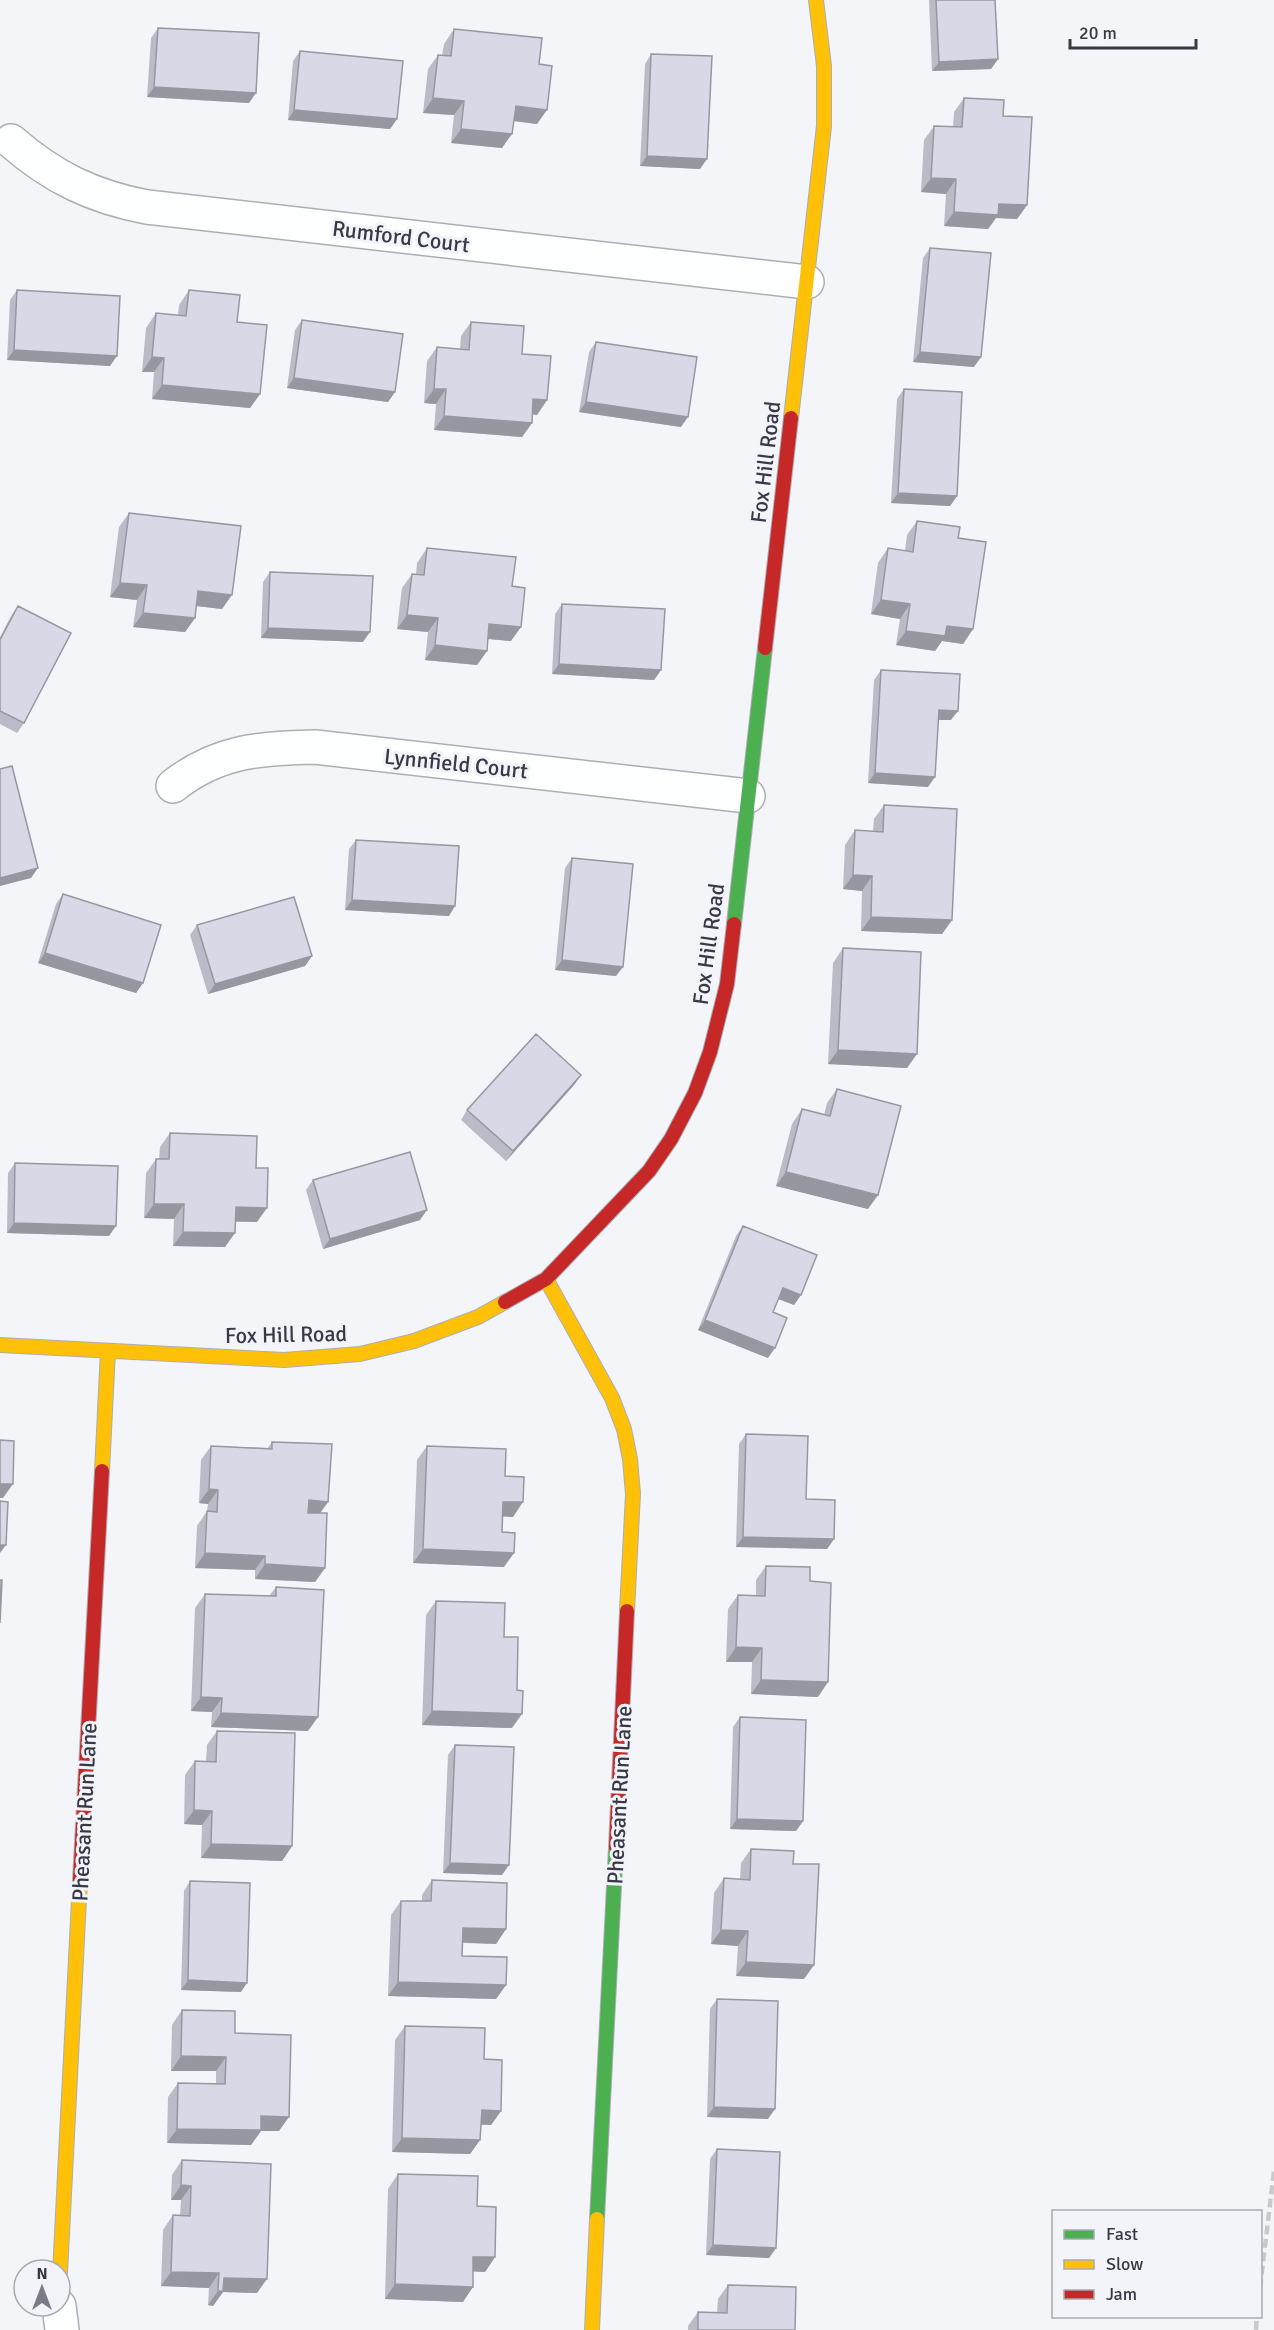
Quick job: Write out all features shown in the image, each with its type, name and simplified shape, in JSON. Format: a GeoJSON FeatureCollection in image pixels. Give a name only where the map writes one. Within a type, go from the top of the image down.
{"type":"FeatureCollection","features":[{"type":"Feature","properties":{"kind":"street","name":"Fox Hill Road"},"geometry":{"type":"LineString","coordinates":[[0,1345],[284,1360],[360,1354],[414,1341],[478,1317],[546,1279],[649,1171],[671,1139],[695,1093],[710,1052],[727,984],[824,126],[824,66],[821,26],[816,0]]}},
{"type":"Feature","properties":{"kind":"street","name":"Rumford Court"},"geometry":{"type":"LineString","coordinates":[[10,141],[35,162],[89,192],[147,207],[807,282]]}},
{"type":"Feature","properties":{"kind":"street","name":"Lynnfield Court"},"geometry":{"type":"LineString","coordinates":[[173,786],[193,770],[234,755],[260,750],[315,747],[748,796]]}},
{"type":"Feature","properties":{"kind":"street","name":"Pheasant Run Lane"},"geometry":{"type":"LineString","coordinates":[[546,1279],[612,1398],[624,1429],[630,1459],[633,1494],[592,2330]]}},
{"type":"Feature","properties":{"kind":"street","name":"Pheasant Run Lane"},"geometry":{"type":"LineString","coordinates":[[61,2258],[108,1350]]}},
{"type":"Feature","properties":{"kind":"building"},"geometry":{"type":"Polygon","coordinates":[[[936,0],[995,0],[998,59],[939,62],[936,0]]]}},
{"type":"Feature","properties":{"kind":"building"},"geometry":{"type":"Polygon","coordinates":[[[158,28],[259,33],[256,93],[154,87],[158,28]]]}},
{"type":"Feature","properties":{"kind":"building"},"geometry":{"type":"Polygon","coordinates":[[[454,29],[542,38],[539,64],[552,66],[547,110],[516,106],[512,134],[461,129],[464,101],[433,98],[438,55],[451,56],[454,29]]]}},
{"type":"Feature","properties":{"kind":"building"},"geometry":{"type":"Polygon","coordinates":[[[300,51],[403,61],[397,119],[294,110],[300,51]]]}},
{"type":"Feature","properties":{"kind":"building"},"geometry":{"type":"Polygon","coordinates":[[[651,54],[712,56],[707,159],[647,156],[651,54]]]}},
{"type":"Feature","properties":{"kind":"building"},"geometry":{"type":"Polygon","coordinates":[[[964,98],[1004,100],[1003,116],[1032,117],[1027,205],[999,204],[998,215],[954,212],[956,179],[931,178],[934,126],[962,127],[964,98]]]}},
{"type":"Feature","properties":{"kind":"building"},"geometry":{"type":"Polygon","coordinates":[[[930,248],[991,253],[981,357],[920,352],[930,248]]]}},
{"type":"Feature","properties":{"kind":"building"},"geometry":{"type":"Polygon","coordinates":[[[17,290],[120,296],[117,356],[14,350],[17,290]]]}},
{"type":"Feature","properties":{"kind":"building"},"geometry":{"type":"Polygon","coordinates":[[[189,290],[240,295],[237,322],[267,325],[260,394],[162,385],[164,358],[152,357],[156,313],[186,316],[189,290]]]}},
{"type":"Feature","properties":{"kind":"building"},"geometry":{"type":"Polygon","coordinates":[[[302,320],[403,334],[395,392],[294,378],[302,320]]]}},
{"type":"Feature","properties":{"kind":"building"},"geometry":{"type":"Polygon","coordinates":[[[471,322],[524,326],[522,354],[551,356],[547,400],[533,399],[532,423],[444,416],[446,389],[434,389],[437,347],[469,350],[471,322]]]}},
{"type":"Feature","properties":{"kind":"building"},"geometry":{"type":"Polygon","coordinates":[[[596,342],[697,357],[688,417],[586,402],[596,342]]]}},
{"type":"Feature","properties":{"kind":"building"},"geometry":{"type":"Polygon","coordinates":[[[904,389],[962,392],[957,496],[898,493],[904,389]]]}},
{"type":"Feature","properties":{"kind":"building"},"geometry":{"type":"Polygon","coordinates":[[[129,513],[241,526],[232,595],[198,591],[195,618],[143,613],[147,585],[120,583],[129,513]]]}},
{"type":"Feature","properties":{"kind":"building"},"geometry":{"type":"Polygon","coordinates":[[[917,521],[960,527],[958,538],[986,542],[973,629],[947,626],[945,636],[906,631],[910,604],[881,600],[888,548],[913,552],[917,521]]]}},
{"type":"Feature","properties":{"kind":"building"},"geometry":{"type":"Polygon","coordinates":[[[427,548],[516,557],[512,586],[525,588],[521,627],[489,624],[487,651],[435,645],[438,618],[407,615],[412,574],[424,575],[427,548]]]}},
{"type":"Feature","properties":{"kind":"building"},"geometry":{"type":"Polygon","coordinates":[[[270,572],[373,576],[370,632],[268,628],[270,572]]]}},
{"type":"Feature","properties":{"kind":"building"},"geometry":{"type":"Polygon","coordinates":[[[562,604],[665,609],[661,670],[559,664],[562,604]]]}},
{"type":"Feature","properties":{"kind":"building"},"geometry":{"type":"Polygon","coordinates":[[[18,606],[71,633],[24,723],[0,711],[0,640],[18,606]]]}},
{"type":"Feature","properties":{"kind":"building"},"geometry":{"type":"Polygon","coordinates":[[[881,670],[960,674],[958,711],[939,710],[935,777],[875,773],[881,670]]]}},
{"type":"Feature","properties":{"kind":"building"},"geometry":{"type":"Polygon","coordinates":[[[12,766],[38,868],[0,878],[0,769],[12,766]]]}},
{"type":"Feature","properties":{"kind":"building"},"geometry":{"type":"Polygon","coordinates":[[[884,805],[957,809],[952,920],[871,917],[872,876],[853,875],[855,830],[883,832],[884,805]]]}},
{"type":"Feature","properties":{"kind":"building"},"geometry":{"type":"Polygon","coordinates":[[[356,840],[459,846],[455,906],[352,900],[356,840]]]}},
{"type":"Feature","properties":{"kind":"building"},"geometry":{"type":"Polygon","coordinates":[[[572,858],[633,864],[623,967],[562,960],[572,858]]]}},
{"type":"Feature","properties":{"kind":"building"},"geometry":{"type":"Polygon","coordinates":[[[63,894],[161,925],[143,983],[45,953],[63,894]]]}},
{"type":"Feature","properties":{"kind":"building"},"geometry":{"type":"Polygon","coordinates":[[[294,897],[312,956],[215,984],[197,925],[294,897]]]}},
{"type":"Feature","properties":{"kind":"building"},"geometry":{"type":"Polygon","coordinates":[[[843,948],[921,952],[917,1054],[838,1050],[843,948]]]}},
{"type":"Feature","properties":{"kind":"building"},"geometry":{"type":"Polygon","coordinates":[[[536,1034],[581,1075],[513,1151],[467,1110],[536,1034]]]}},
{"type":"Feature","properties":{"kind":"building"},"geometry":{"type":"Polygon","coordinates":[[[837,1089],[901,1106],[878,1195],[786,1172],[802,1109],[830,1116],[837,1089]]]}},
{"type":"Feature","properties":{"kind":"building"},"geometry":{"type":"Polygon","coordinates":[[[170,1133],[257,1136],[256,1168],[268,1168],[267,1208],[236,1207],[235,1233],[183,1232],[184,1204],[154,1204],[156,1159],[169,1159],[170,1133]]]}},
{"type":"Feature","properties":{"kind":"building"},"geometry":{"type":"Polygon","coordinates":[[[410,1152],[427,1210],[330,1239],[313,1180],[410,1152]]]}},
{"type":"Feature","properties":{"kind":"building"},"geometry":{"type":"Polygon","coordinates":[[[15,1163],[118,1166],[116,1226],[14,1223],[15,1163]]]}},
{"type":"Feature","properties":{"kind":"building"},"geometry":{"type":"Polygon","coordinates":[[[743,1226],[817,1255],[801,1295],[783,1288],[773,1312],[787,1318],[775,1348],[705,1320],[743,1226]]]}},
{"type":"Feature","properties":{"kind":"building"},"geometry":{"type":"Polygon","coordinates":[[[746,1434],[808,1436],[806,1499],[835,1500],[834,1539],[743,1537],[746,1434]]]}},
{"type":"Feature","properties":{"kind":"building"},"geometry":{"type":"Polygon","coordinates":[[[0,1440],[14,1441],[13,1484],[0,1484],[0,1440]]]}},
{"type":"Feature","properties":{"kind":"building"},"geometry":{"type":"Polygon","coordinates":[[[272,1442],[332,1444],[328,1502],[309,1500],[308,1513],[327,1513],[325,1568],[265,1564],[265,1556],[205,1553],[207,1511],[217,1512],[218,1490],[209,1489],[211,1446],[272,1449],[272,1442]]]}},
{"type":"Feature","properties":{"kind":"building"},"geometry":{"type":"Polygon","coordinates":[[[427,1446],[506,1449],[505,1476],[524,1477],[523,1502],[503,1502],[502,1532],[515,1533],[514,1553],[423,1549],[427,1446]]]}},
{"type":"Feature","properties":{"kind":"building"},"geometry":{"type":"Polygon","coordinates":[[[0,1501],[8,1502],[6,1545],[0,1545],[0,1501]]]}},
{"type":"Feature","properties":{"kind":"building"},"geometry":{"type":"Polygon","coordinates":[[[766,1566],[810,1567],[810,1581],[831,1583],[828,1682],[761,1680],[762,1648],[736,1647],[738,1595],[765,1596],[766,1566]]]}},
{"type":"Feature","properties":{"kind":"building"},"geometry":{"type":"Polygon","coordinates":[[[0,1580],[2,1580],[0,1623],[0,1580]]]}},
{"type":"Feature","properties":{"kind":"building"},"geometry":{"type":"Polygon","coordinates":[[[276,1587],[324,1590],[318,1717],[221,1713],[222,1698],[201,1697],[205,1594],[276,1596],[276,1587]]]}},
{"type":"Feature","properties":{"kind":"building"},"geometry":{"type":"Polygon","coordinates":[[[436,1601],[505,1603],[504,1637],[518,1637],[517,1690],[523,1691],[522,1714],[432,1711],[436,1601]]]}},
{"type":"Feature","properties":{"kind":"building"},"geometry":{"type":"Polygon","coordinates":[[[740,1717],[806,1720],[803,1821],[737,1819],[740,1717]]]}},
{"type":"Feature","properties":{"kind":"building"},"geometry":{"type":"Polygon","coordinates":[[[217,1731],[295,1733],[292,1846],[211,1844],[212,1811],[194,1810],[195,1761],[216,1762],[217,1731]]]}},
{"type":"Feature","properties":{"kind":"building"},"geometry":{"type":"Polygon","coordinates":[[[455,1745],[514,1747],[509,1865],[450,1863],[455,1745]]]}},
{"type":"Feature","properties":{"kind":"building"},"geometry":{"type":"Polygon","coordinates":[[[751,1849],[794,1851],[793,1864],[819,1864],[814,1965],[746,1962],[748,1931],[721,1930],[724,1878],[750,1880],[751,1849]]]}},
{"type":"Feature","properties":{"kind":"building"},"geometry":{"type":"Polygon","coordinates":[[[432,1880],[507,1883],[506,1929],[463,1928],[462,1956],[507,1957],[506,1985],[398,1982],[401,1901],[431,1901],[432,1880]]]}},
{"type":"Feature","properties":{"kind":"building"},"geometry":{"type":"Polygon","coordinates":[[[190,1881],[250,1883],[247,1983],[188,1980],[190,1881]]]}},
{"type":"Feature","properties":{"kind":"building"},"geometry":{"type":"Polygon","coordinates":[[[717,1999],[778,2001],[775,2109],[714,2107],[717,1999]]]}},
{"type":"Feature","properties":{"kind":"building"},"geometry":{"type":"Polygon","coordinates":[[[182,2010],[235,2011],[235,2033],[291,2035],[289,2117],[261,2116],[261,2130],[177,2129],[178,2083],[225,2084],[226,2057],[181,2056],[182,2010]]]}},
{"type":"Feature","properties":{"kind":"building"},"geometry":{"type":"Polygon","coordinates":[[[405,2026],[485,2028],[484,2059],[502,2060],[501,2111],[482,2110],[480,2140],[402,2138],[405,2026]]]}},
{"type":"Feature","properties":{"kind":"building"},"geometry":{"type":"Polygon","coordinates":[[[717,2149],[780,2152],[776,2248],[713,2245],[717,2149]]]}},
{"type":"Feature","properties":{"kind":"building"},"geometry":{"type":"Polygon","coordinates":[[[182,2160],[271,2164],[267,2279],[224,2278],[223,2291],[218,2291],[219,2273],[171,2272],[173,2215],[190,2216],[191,2186],[181,2185],[182,2160]]]}},
{"type":"Feature","properties":{"kind":"building"},"geometry":{"type":"Polygon","coordinates":[[[398,2174],[478,2176],[477,2206],[496,2207],[495,2257],[473,2257],[473,2287],[395,2284],[398,2174]]]}},
{"type":"Feature","properties":{"kind":"building"},"geometry":{"type":"Polygon","coordinates":[[[728,2285],[796,2287],[795,2330],[698,2330],[698,2312],[727,2313],[728,2285]]]}},
{"type":"Feature","properties":{"kind":"railway"},"geometry":{"type":"LineString","coordinates":[[1262,2271],[1274,2171]]}},
{"type":"Feature","properties":{"kind":"railway"},"geometry":{"type":"LineString","coordinates":[[1256,2330],[1257,2318]]}},
{"type":"Feature","properties":{"kind":"traffic: fast"},"geometry":{"type":"LineString","coordinates":[[734,924],[765,648]]}},
{"type":"Feature","properties":{"kind":"traffic: fast"},"geometry":{"type":"LineString","coordinates":[[597,2219],[616,1847]]}},
{"type":"Feature","properties":{"kind":"traffic: slow"},"geometry":{"type":"LineString","coordinates":[[791,418],[824,126],[824,66],[816,0]]}},
{"type":"Feature","properties":{"kind":"traffic: slow"},"geometry":{"type":"LineString","coordinates":[[546,1279],[612,1398],[624,1429],[630,1459],[633,1494],[627,1611]]}},
{"type":"Feature","properties":{"kind":"traffic: slow"},"geometry":{"type":"LineString","coordinates":[[0,1345],[284,1360],[360,1354],[414,1341],[478,1317],[505,1302]]}},
{"type":"Feature","properties":{"kind":"traffic: slow"},"geometry":{"type":"LineString","coordinates":[[102,1471],[108,1351]]}},
{"type":"Feature","properties":{"kind":"traffic: slow"},"geometry":{"type":"LineString","coordinates":[[61,2258],[80,1880]]}},
{"type":"Feature","properties":{"kind":"traffic: slow"},"geometry":{"type":"LineString","coordinates":[[592,2330],[597,2219]]}},
{"type":"Feature","properties":{"kind":"traffic: jam"},"geometry":{"type":"LineString","coordinates":[[765,648],[791,418]]}},
{"type":"Feature","properties":{"kind":"traffic: jam"},"geometry":{"type":"LineString","coordinates":[[505,1302],[546,1279],[649,1171],[671,1139],[695,1093],[710,1052],[727,984],[734,924]]}},
{"type":"Feature","properties":{"kind":"traffic: jam"},"geometry":{"type":"LineString","coordinates":[[80,1880],[102,1471]]}},
{"type":"Feature","properties":{"kind":"traffic: jam"},"geometry":{"type":"LineString","coordinates":[[616,1847],[627,1611]]}}]}
